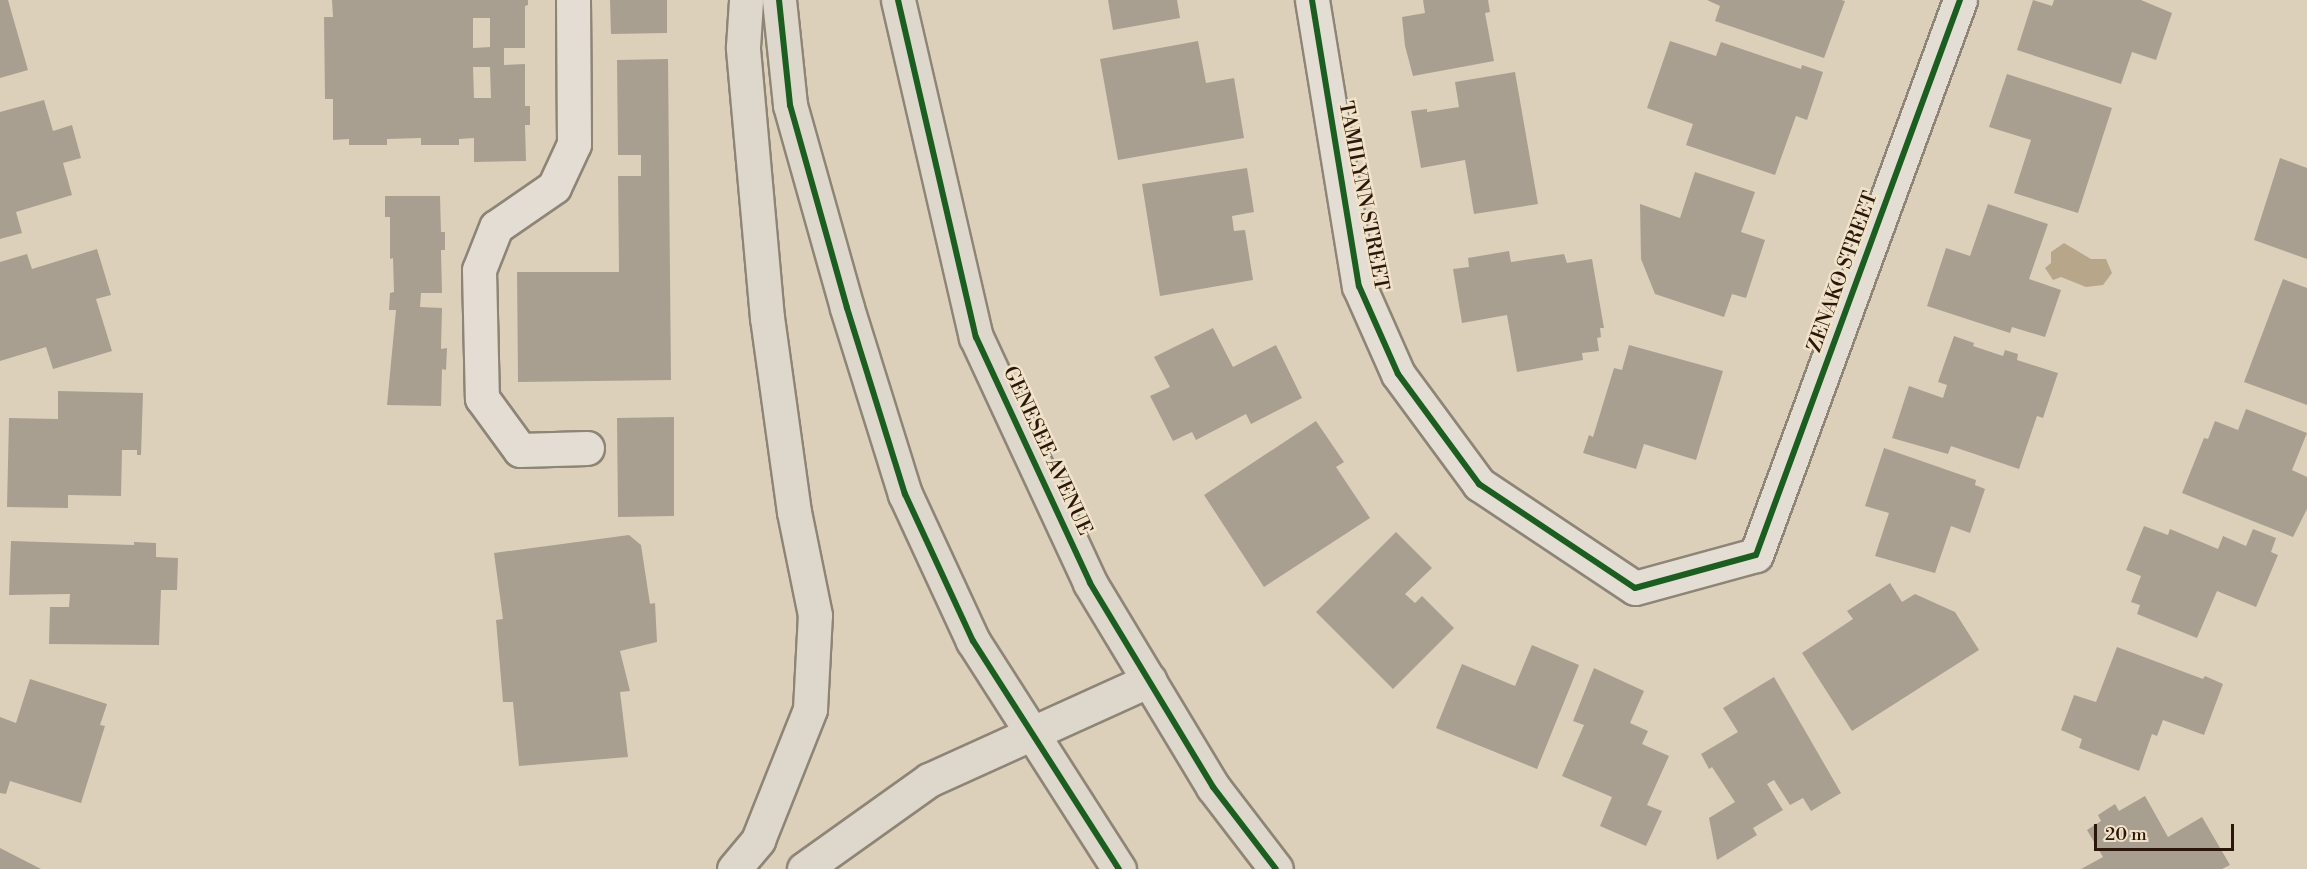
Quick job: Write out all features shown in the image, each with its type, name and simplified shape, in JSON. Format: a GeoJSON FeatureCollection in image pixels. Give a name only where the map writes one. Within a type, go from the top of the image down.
{"type":"FeatureCollection","features":[{"type":"Feature","properties":{"kind":"main road"},"geometry":{"type":"LineString","coordinates":[[734,869],[758,840],[810,709],[815,615],[794,512],[767,318],[743,47],[746,0]]}},
{"type":"Feature","properties":{"kind":"main road"},"geometry":{"type":"LineString","coordinates":[[779,0],[790,105],[847,308],[905,494],[973,641],[1119,869]]}},
{"type":"Feature","properties":{"kind":"main road","name":"GENESEE AVENUE"},"geometry":{"type":"LineString","coordinates":[[898,0],[976,337],[1089,584],[1213,787],[1276,869]]}},
{"type":"Feature","properties":{"kind":"main road"},"geometry":{"type":"LineString","coordinates":[[804,869],[929,780],[1149,680]]}},
{"type":"Feature","properties":{"kind":"street"},"geometry":{"type":"LineString","coordinates":[[573,0],[574,144],[554,187],[496,227],[479,270],[482,398],[520,450],[587,448]]}},
{"type":"Feature","properties":{"kind":"street","name":"TAMILYNN STREET"},"geometry":{"type":"LineString","coordinates":[[1312,0],[1359,286],[1398,374],[1479,484],[1635,588],[1756,555]]}},
{"type":"Feature","properties":{"kind":"street","name":"ZENAKO STREET"},"geometry":{"type":"LineString","coordinates":[[1756,555],[1960,0]]}},
{"type":"Feature","properties":{"kind":"shaded area"},"geometry":{"type":"Polygon","coordinates":[[[2064,243],[2091,259],[2106,259],[2112,273],[2103,285],[2086,287],[2061,277],[2053,280],[2045,268],[2051,263],[2051,252],[2064,243]]]}},
{"type":"Feature","properties":{"kind":"building"},"geometry":{"type":"Polygon","coordinates":[[[0,0],[8,0],[28,70],[0,78],[0,0]]]}},
{"type":"Feature","properties":{"kind":"building"},"geometry":{"type":"Polygon","coordinates":[[[332,0],[528,0],[528,5],[525,6],[525,48],[504,48],[504,65],[525,64],[525,106],[530,106],[530,125],[525,125],[526,161],[474,162],[474,138],[459,139],[459,145],[421,145],[421,138],[387,139],[387,145],[349,145],[349,139],[333,140],[333,99],[325,99],[324,17],[333,17],[332,0]],[[473,18],[473,48],[490,47],[490,18],[473,18]],[[473,67],[474,98],[491,98],[490,67],[473,67]]]}},
{"type":"Feature","properties":{"kind":"building"},"geometry":{"type":"Polygon","coordinates":[[[610,0],[667,0],[667,33],[611,34],[610,0]]]}},
{"type":"Feature","properties":{"kind":"building"},"geometry":{"type":"Polygon","coordinates":[[[1108,0],[1177,0],[1180,18],[1113,30],[1108,0]]]}},
{"type":"Feature","properties":{"kind":"building"},"geometry":{"type":"Polygon","coordinates":[[[1423,0],[1488,0],[1490,12],[1485,13],[1494,61],[1413,76],[1405,46],[1402,17],[1425,13],[1423,0]]]}},
{"type":"Feature","properties":{"kind":"building"},"geometry":{"type":"Polygon","coordinates":[[[1707,0],[1845,1],[1824,58],[1715,21],[1720,6],[1707,0]]]}},
{"type":"Feature","properties":{"kind":"building"},"geometry":{"type":"Polygon","coordinates":[[[2033,0],[2052,6],[2054,0],[2141,0],[2172,13],[2156,60],[2132,52],[2121,84],[2017,50],[2033,0]]]}},
{"type":"Feature","properties":{"kind":"building"},"geometry":{"type":"Polygon","coordinates":[[[1198,41],[1206,83],[1234,78],[1244,138],[1118,160],[1100,59],[1198,41]]]}},
{"type":"Feature","properties":{"kind":"building"},"geometry":{"type":"Polygon","coordinates":[[[1670,41],[1716,56],[1721,42],[1801,69],[1802,65],[1823,72],[1807,120],[1796,116],[1775,175],[1686,145],[1693,124],[1647,108],[1670,41]]]}},
{"type":"Feature","properties":{"kind":"building"},"geometry":{"type":"Polygon","coordinates":[[[668,59],[671,380],[518,382],[517,272],[619,272],[618,176],[641,176],[641,155],[618,155],[617,60],[668,59]]]}},
{"type":"Feature","properties":{"kind":"building"},"geometry":{"type":"Polygon","coordinates":[[[1515,72],[1538,204],[1474,214],[1465,160],[1421,168],[1411,111],[1427,109],[1427,112],[1459,107],[1455,82],[1515,72]]]}},
{"type":"Feature","properties":{"kind":"building"},"geometry":{"type":"Polygon","coordinates":[[[2007,74],[2112,108],[2078,213],[2014,193],[2031,140],[1989,127],[2007,74]]]}},
{"type":"Feature","properties":{"kind":"building"},"geometry":{"type":"Polygon","coordinates":[[[44,100],[53,131],[72,125],[81,158],[63,163],[72,195],[16,212],[22,233],[0,239],[0,112],[44,100]]]}},
{"type":"Feature","properties":{"kind":"building"},"geometry":{"type":"Polygon","coordinates":[[[2280,158],[2307,168],[2307,259],[2254,240],[2280,158]]]}},
{"type":"Feature","properties":{"kind":"building"},"geometry":{"type":"Polygon","coordinates":[[[1247,168],[1254,212],[1232,216],[1234,231],[1245,230],[1253,280],[1160,296],[1142,184],[1247,168]]]}},
{"type":"Feature","properties":{"kind":"building"},"geometry":{"type":"Polygon","coordinates":[[[1695,172],[1755,192],[1741,232],[1765,240],[1746,298],[1732,294],[1724,317],[1655,294],[1641,259],[1640,204],[1680,218],[1695,172]]]}},
{"type":"Feature","properties":{"kind":"building"},"geometry":{"type":"Polygon","coordinates":[[[385,196],[440,196],[441,232],[445,232],[445,250],[441,250],[442,293],[421,293],[420,307],[442,308],[441,349],[447,348],[446,370],[442,369],[441,406],[387,405],[396,310],[389,310],[390,293],[394,292],[393,258],[390,259],[390,217],[385,217],[385,196]]]}},
{"type":"Feature","properties":{"kind":"building"},"geometry":{"type":"Polygon","coordinates":[[[1988,204],[2048,224],[2029,279],[2061,290],[2045,337],[2012,327],[2010,333],[1927,306],[1946,248],[1970,256],[1988,204]]]}},
{"type":"Feature","properties":{"kind":"building"},"geometry":{"type":"Polygon","coordinates":[[[97,249],[111,295],[96,299],[112,351],[53,369],[46,347],[0,361],[0,262],[27,254],[32,269],[97,249]]]}},
{"type":"Feature","properties":{"kind":"building"},"geometry":{"type":"Polygon","coordinates":[[[1509,251],[1511,262],[1564,254],[1567,263],[1592,259],[1604,328],[1600,328],[1601,337],[1597,338],[1599,351],[1582,353],[1583,360],[1517,372],[1507,315],[1462,323],[1453,269],[1469,267],[1468,258],[1509,251]]]}},
{"type":"Feature","properties":{"kind":"building"},"geometry":{"type":"Polygon","coordinates":[[[2283,279],[2307,288],[2307,405],[2244,382],[2283,279]]]}},
{"type":"Feature","properties":{"kind":"building"},"geometry":{"type":"Polygon","coordinates":[[[1213,328],[1233,367],[1276,345],[1302,398],[1251,424],[1246,414],[1196,440],[1192,432],[1173,441],[1150,396],[1170,387],[1154,357],[1213,328]]]}},
{"type":"Feature","properties":{"kind":"building"},"geometry":{"type":"Polygon","coordinates":[[[1954,336],[1974,343],[1973,346],[2003,356],[2005,350],[2018,354],[2017,360],[2058,373],[2043,418],[2037,416],[2019,469],[1951,446],[1948,454],[1892,438],[1909,386],[1943,398],[1947,385],[1938,382],[1954,336]]]}},
{"type":"Feature","properties":{"kind":"building"},"geometry":{"type":"Polygon","coordinates":[[[1629,345],[1723,371],[1696,460],[1644,444],[1636,469],[1583,453],[1589,435],[1593,437],[1614,368],[1622,370],[1629,345]]]}},
{"type":"Feature","properties":{"kind":"building"},"geometry":{"type":"Polygon","coordinates":[[[58,391],[143,393],[141,455],[137,455],[137,450],[122,450],[121,496],[68,495],[68,508],[7,507],[9,418],[58,419],[58,391]]]}},
{"type":"Feature","properties":{"kind":"building"},"geometry":{"type":"Polygon","coordinates":[[[2246,409],[2307,433],[2292,470],[2307,477],[2307,509],[2293,537],[2182,493],[2204,438],[2208,439],[2215,421],[2238,430],[2246,409]]]}},
{"type":"Feature","properties":{"kind":"building"},"geometry":{"type":"Polygon","coordinates":[[[674,417],[674,516],[618,517],[617,418],[674,417]]]}},
{"type":"Feature","properties":{"kind":"building"},"geometry":{"type":"Polygon","coordinates":[[[1316,421],[1344,462],[1336,467],[1370,518],[1264,587],[1204,495],[1316,421]]]}},
{"type":"Feature","properties":{"kind":"building"},"geometry":{"type":"Polygon","coordinates":[[[1884,448],[1976,480],[1975,485],[1985,489],[1970,533],[1951,526],[1935,573],[1875,556],[1889,513],[1865,506],[1884,448]]]}},
{"type":"Feature","properties":{"kind":"building"},"geometry":{"type":"Polygon","coordinates":[[[2144,526],[2168,535],[2170,529],[2218,549],[2223,536],[2246,546],[2253,529],[2276,538],[2271,552],[2278,555],[2256,607],[2217,591],[2197,638],[2137,614],[2140,605],[2131,602],[2141,576],[2126,570],[2144,526]]]}},
{"type":"Feature","properties":{"kind":"building"},"geometry":{"type":"Polygon","coordinates":[[[1396,532],[1432,568],[1405,594],[1415,603],[1422,596],[1454,628],[1393,689],[1316,612],[1396,532]]]}},
{"type":"Feature","properties":{"kind":"building"},"geometry":{"type":"Polygon","coordinates":[[[629,535],[641,545],[650,604],[655,603],[657,642],[620,651],[630,691],[620,692],[628,757],[519,766],[513,702],[503,702],[496,620],[503,619],[494,553],[629,535]]]}},
{"type":"Feature","properties":{"kind":"building"},"geometry":{"type":"Polygon","coordinates":[[[11,541],[134,545],[134,542],[156,543],[156,557],[178,558],[177,590],[161,590],[159,645],[49,644],[50,607],[69,607],[70,594],[9,595],[11,541]]]}},
{"type":"Feature","properties":{"kind":"building"},"geometry":{"type":"Polygon","coordinates":[[[1890,583],[1902,602],[1915,594],[1955,612],[1979,650],[1852,731],[1802,653],[1853,619],[1847,611],[1890,583]]]}},
{"type":"Feature","properties":{"kind":"building"},"geometry":{"type":"Polygon","coordinates":[[[1532,645],[1579,665],[1537,769],[1436,728],[1462,664],[1515,686],[1532,645]]]}},
{"type":"Feature","properties":{"kind":"building"},"geometry":{"type":"Polygon","coordinates":[[[2117,647],[2203,679],[2205,676],[2223,684],[2204,735],[2163,720],[2157,736],[2152,734],[2139,771],[2079,748],[2082,739],[2061,730],[2074,695],[2096,702],[2117,647]]]}},
{"type":"Feature","properties":{"kind":"building"},"geometry":{"type":"Polygon","coordinates":[[[1594,668],[1644,691],[1630,723],[1648,731],[1642,744],[1669,756],[1647,805],[1662,811],[1646,846],[1600,826],[1612,797],[1562,776],[1584,725],[1573,721],[1594,668]]]}},
{"type":"Feature","properties":{"kind":"building"},"geometry":{"type":"Polygon","coordinates":[[[1774,677],[1841,793],[1811,811],[1803,798],[1790,805],[1774,780],[1767,784],[1783,810],[1753,828],[1757,835],[1717,860],[1709,818],[1735,802],[1712,767],[1709,769],[1701,754],[1738,732],[1723,708],[1774,677]]]}},
{"type":"Feature","properties":{"kind":"building"},"geometry":{"type":"Polygon","coordinates":[[[30,679],[107,704],[100,725],[105,726],[81,803],[10,781],[6,794],[0,793],[0,717],[16,723],[30,679]]]}},
{"type":"Feature","properties":{"kind":"building"},"geometry":{"type":"Polygon","coordinates":[[[2145,796],[2168,837],[2202,817],[2230,865],[2222,869],[2081,869],[2103,857],[2087,830],[2101,821],[2098,815],[2115,804],[2119,811],[2145,796]]]}},
{"type":"Feature","properties":{"kind":"building"},"geometry":{"type":"Polygon","coordinates":[[[0,848],[41,869],[0,869],[0,848]]]}},
{"type":"Feature","properties":{"kind":"cycle path"},"geometry":{"type":"LineString","coordinates":[[779,0],[790,105],[847,308],[905,494],[973,641],[1119,869]]}},
{"type":"Feature","properties":{"kind":"cycle path"},"geometry":{"type":"LineString","coordinates":[[898,0],[976,337],[1090,583],[1213,787],[1276,869]]}},
{"type":"Feature","properties":{"kind":"cycle path"},"geometry":{"type":"LineString","coordinates":[[1312,0],[1359,286],[1398,374],[1479,484],[1635,588],[1756,555],[1960,0]]}}]}
